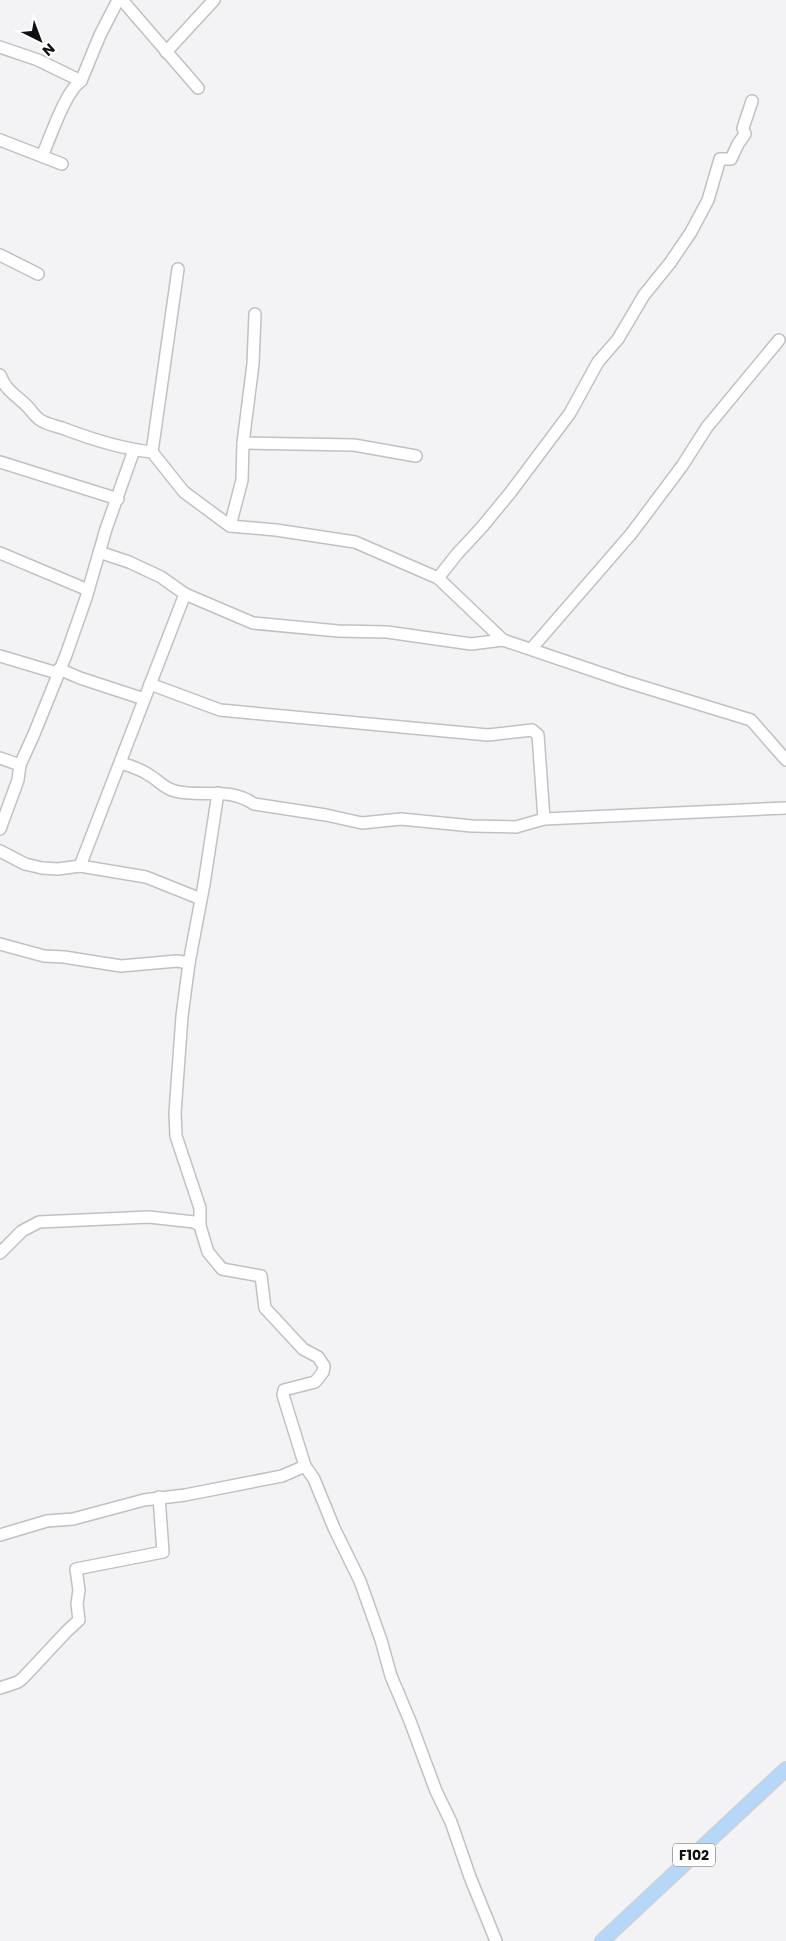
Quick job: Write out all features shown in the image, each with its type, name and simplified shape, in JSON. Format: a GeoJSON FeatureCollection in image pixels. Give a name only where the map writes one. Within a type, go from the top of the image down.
{"type":"FeatureCollection","features":[{"type":"Feature","properties":{"kind":"main road","name":"F102"},"geometry":{"type":"LineString","coordinates":[[602,1941],[786,1769]]}},
{"type":"Feature","properties":{"kind":"street"},"geometry":{"type":"LineString","coordinates":[[42,156],[68,96],[80,81],[100,35],[120,0],[198,88]]}},
{"type":"Feature","properties":{"kind":"street"},"geometry":{"type":"LineString","coordinates":[[166,52],[214,0]]}},
{"type":"Feature","properties":{"kind":"street"},"geometry":{"type":"LineString","coordinates":[[0,46],[38,60],[80,81]]}},
{"type":"Feature","properties":{"kind":"street"},"geometry":{"type":"LineString","coordinates":[[438,578],[486,522],[543,450],[570,413],[598,362],[618,339],[644,295],[682,245],[708,200],[720,159],[731,159],[745,134],[743,128],[752,101]]}},
{"type":"Feature","properties":{"kind":"street"},"geometry":{"type":"LineString","coordinates":[[0,140],[62,164]]}},
{"type":"Feature","properties":{"kind":"street"},"geometry":{"type":"LineString","coordinates":[[0,255],[38,274]]}},
{"type":"Feature","properties":{"kind":"street"},"geometry":{"type":"LineString","coordinates":[[152,452],[178,269]]}},
{"type":"Feature","properties":{"kind":"street"},"geometry":{"type":"LineString","coordinates":[[230,526],[242,480],[242,443],[253,364],[255,314]]}},
{"type":"Feature","properties":{"kind":"street"},"geometry":{"type":"LineString","coordinates":[[532,648],[631,534],[682,466],[707,427],[779,340]]}},
{"type":"Feature","properties":{"kind":"street"},"geometry":{"type":"LineString","coordinates":[[0,375],[2,381],[15,397],[45,423],[93,439],[134,450],[152,452],[184,492],[230,526],[276,530],[355,542],[438,578],[503,640]]}},
{"type":"Feature","properties":{"kind":"street"},"geometry":{"type":"LineString","coordinates":[[242,443],[354,445],[416,456]]}},
{"type":"Feature","properties":{"kind":"street"},"geometry":{"type":"LineString","coordinates":[[0,829],[18,780],[20,765],[34,734],[88,590],[134,450]]}},
{"type":"Feature","properties":{"kind":"street"},"geometry":{"type":"LineString","coordinates":[[0,462],[118,499]]}},
{"type":"Feature","properties":{"kind":"street"},"geometry":{"type":"LineString","coordinates":[[99,552],[129,562],[161,576],[185,594],[253,623],[338,631],[387,632],[472,644],[503,640],[532,648],[624,681],[751,720],[786,760]]}},
{"type":"Feature","properties":{"kind":"street"},"geometry":{"type":"LineString","coordinates":[[0,553],[88,590]]}},
{"type":"Feature","properties":{"kind":"street"},"geometry":{"type":"LineString","coordinates":[[80,866],[185,594]]}},
{"type":"Feature","properties":{"kind":"street"},"geometry":{"type":"LineString","coordinates":[[0,656],[58,671],[144,699]]}},
{"type":"Feature","properties":{"kind":"street"},"geometry":{"type":"LineString","coordinates":[[150,684],[220,710],[488,735],[532,730],[538,735],[544,819]]}},
{"type":"Feature","properties":{"kind":"street"},"geometry":{"type":"LineString","coordinates":[[0,758],[20,765]]}},
{"type":"Feature","properties":{"kind":"street"},"geometry":{"type":"LineString","coordinates":[[120,763],[148,774],[166,788],[175,791],[230,794],[246,798],[254,804],[326,815],[362,823],[401,819],[472,826],[516,827],[544,819],[786,808]]}},
{"type":"Feature","properties":{"kind":"street"},"geometry":{"type":"LineString","coordinates":[[218,793],[189,963],[182,1016],[175,1113],[176,1136],[200,1208],[200,1226],[208,1252],[217,1265],[227,1271],[261,1276],[265,1308],[303,1349],[318,1357],[324,1366],[324,1372],[315,1382],[283,1392],[283,1395],[305,1466],[314,1479],[338,1537],[360,1581],[381,1640],[391,1676],[410,1720],[436,1791],[452,1822],[470,1877],[496,1941]]}},
{"type":"Feature","properties":{"kind":"street"},"geometry":{"type":"LineString","coordinates":[[0,850],[25,864],[42,868],[58,869],[80,866],[146,877],[201,899]]}},
{"type":"Feature","properties":{"kind":"street"},"geometry":{"type":"LineString","coordinates":[[0,944],[44,956],[64,957],[121,966],[177,961],[189,963]]}},
{"type":"Feature","properties":{"kind":"street"},"geometry":{"type":"LineString","coordinates":[[0,1254],[22,1231],[39,1222],[149,1217],[194,1222],[200,1226]]}},
{"type":"Feature","properties":{"kind":"street"},"geometry":{"type":"LineString","coordinates":[[0,1535],[48,1521],[74,1518],[159,1497],[282,1476],[305,1466]]}},
{"type":"Feature","properties":{"kind":"street"},"geometry":{"type":"LineString","coordinates":[[0,1688],[18,1682],[23,1678],[79,1620],[77,1604],[79,1590],[76,1569],[163,1552],[159,1497]]}}]}
